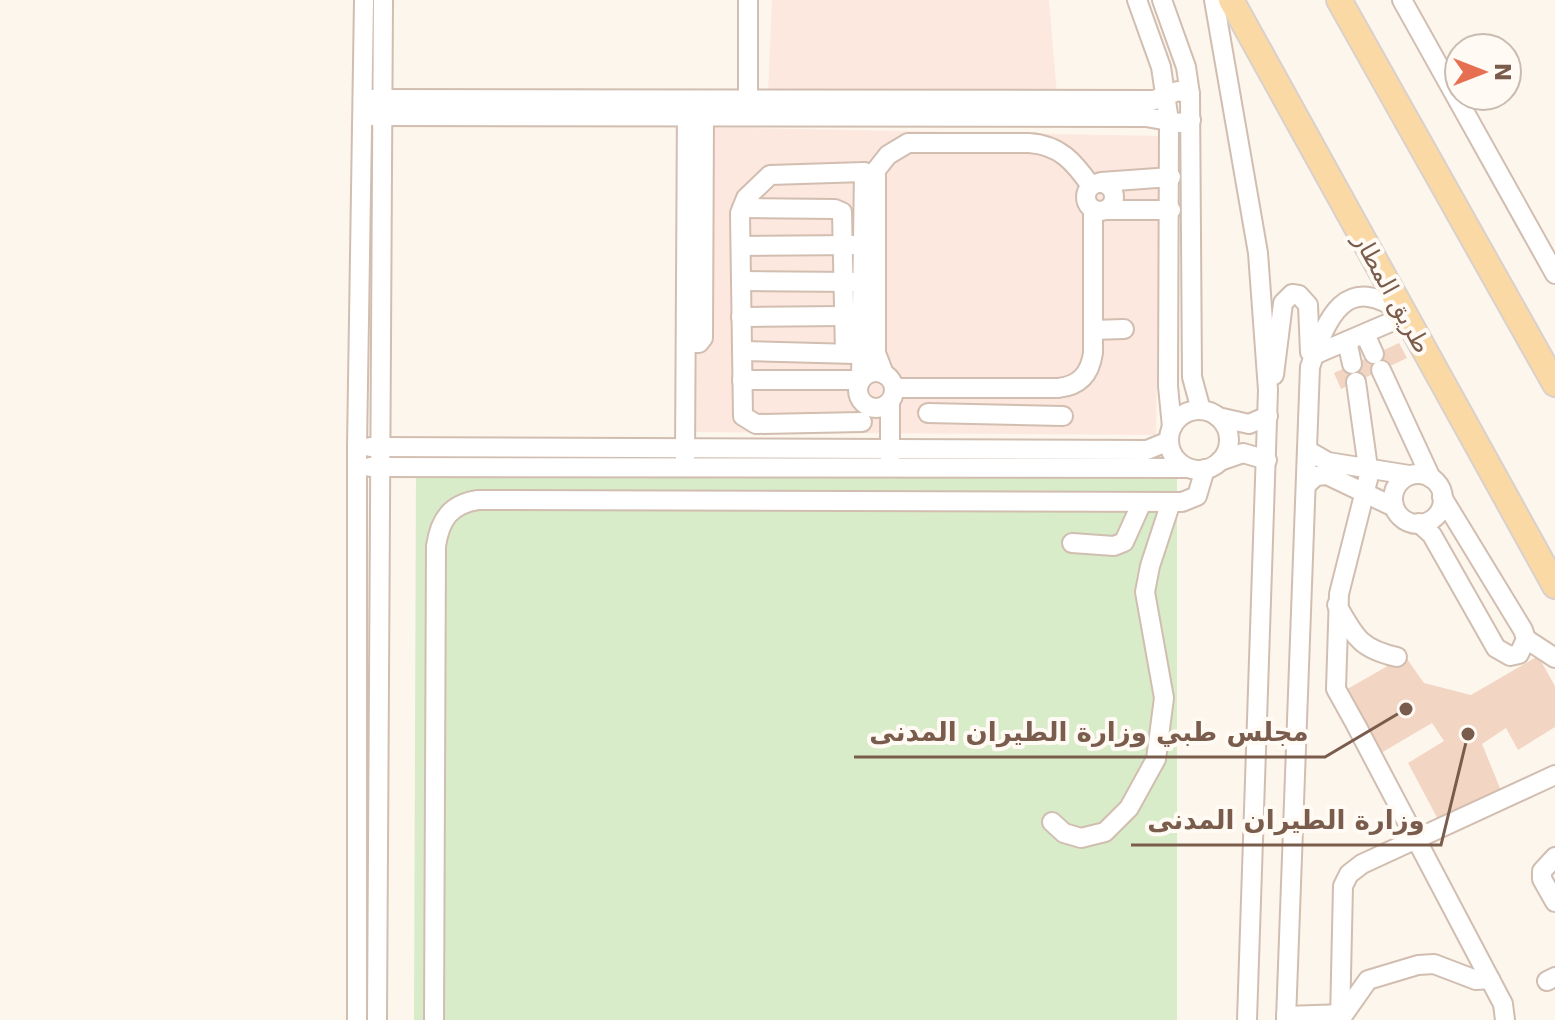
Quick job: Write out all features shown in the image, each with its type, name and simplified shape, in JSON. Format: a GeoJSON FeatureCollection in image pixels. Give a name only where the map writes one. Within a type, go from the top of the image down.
{"type":"FeatureCollection","features":[{"type":"Feature","properties":{"kind":"main road","name":"طريق المطار"},"geometry":{"type":"LineString","coordinates":[[1231,0],[1555,586]]}},
{"type":"Feature","properties":{"kind":"main road"},"geometry":{"type":"LineString","coordinates":[[1339,0],[1555,384]]}},
{"type":"Feature","properties":{"kind":"street"},"geometry":{"type":"LineString","coordinates":[[364,0],[373,108],[381,447],[377,1020]]}},
{"type":"Feature","properties":{"kind":"street"},"geometry":{"type":"LineString","coordinates":[[357,1020],[357,447],[373,108],[383,0]]}},
{"type":"Feature","properties":{"kind":"street"},"geometry":{"type":"LineString","coordinates":[[748,0],[748,108]]}},
{"type":"Feature","properties":{"kind":"street"},"geometry":{"type":"LineString","coordinates":[[1137,0],[1156,51],[1167,96],[1171,177],[1168,386],[1174,457],[1204,466]]}},
{"type":"Feature","properties":{"kind":"street"},"geometry":{"type":"LineString","coordinates":[[434,1020],[436,546],[444,518],[453,508],[478,500],[1171,502],[1197,496],[1204,466],[1226,453],[1228,434],[1210,414],[1192,377],[1190,94],[1179,47],[1162,0]]}},
{"type":"Feature","properties":{"kind":"street"},"geometry":{"type":"LineString","coordinates":[[1214,0],[1258,253],[1268,390],[1247,1020]]}},
{"type":"Feature","properties":{"kind":"street"},"geometry":{"type":"LineString","coordinates":[[1402,0],[1555,274]]}},
{"type":"Feature","properties":{"kind":"street"},"geometry":{"type":"LineString","coordinates":[[373,108],[693,111],[1154,100],[1178,91],[1190,94]]}},
{"type":"Feature","properties":{"kind":"street"},"geometry":{"type":"LineString","coordinates":[[748,108],[1146,117],[1180,123],[1191,120]]}},
{"type":"Feature","properties":{"kind":"street"},"geometry":{"type":"LineString","coordinates":[[686,458],[693,111]]}},
{"type":"Feature","properties":{"kind":"street"},"geometry":{"type":"LineString","coordinates":[[868,173],[908,143],[1029,143],[1047,145],[1065,154],[1096,184]]}},
{"type":"Feature","properties":{"kind":"street"},"geometry":{"type":"LineString","coordinates":[[862,422],[752,423],[742,412],[742,208],[762,181],[776,173],[868,173],[877,179],[870,245],[876,353],[889,388],[890,458]]}},
{"type":"Feature","properties":{"kind":"street"},"geometry":{"type":"LineString","coordinates":[[742,380],[861,380],[874,372],[889,388],[1065,388],[1084,377],[1092,362],[1099,210],[1086,195],[1096,184],[1171,177]]}},
{"type":"Feature","properties":{"kind":"street"},"geometry":{"type":"LineString","coordinates":[[742,208],[839,210],[844,215],[844,245],[854,282],[854,354]]}},
{"type":"Feature","properties":{"kind":"street"},"geometry":{"type":"LineString","coordinates":[[1099,210],[1171,210]]}},
{"type":"Feature","properties":{"kind":"street"},"geometry":{"type":"LineString","coordinates":[[741,246],[870,245]]}},
{"type":"Feature","properties":{"kind":"street"},"geometry":{"type":"LineString","coordinates":[[862,458],[858,391],[861,380],[844,316],[870,245]]}},
{"type":"Feature","properties":{"kind":"street"},"geometry":{"type":"LineString","coordinates":[[741,281],[854,282]]}},
{"type":"Feature","properties":{"kind":"street"},"geometry":{"type":"LineString","coordinates":[[1268,390],[1277,362],[1283,303],[1292,294],[1299,295],[1308,305],[1312,361],[1286,1018],[1340,1017],[1348,1012],[1368,980],[1418,965],[1434,964],[1476,980],[1490,979]]}},
{"type":"Feature","properties":{"kind":"street"},"geometry":{"type":"LineString","coordinates":[[1312,361],[1326,321],[1345,302],[1378,298],[1404,315]]}},
{"type":"Feature","properties":{"kind":"street"},"geometry":{"type":"LineString","coordinates":[[1312,361],[1404,315]]}},
{"type":"Feature","properties":{"kind":"street"},"geometry":{"type":"LineString","coordinates":[[741,317],[844,316]]}},
{"type":"Feature","properties":{"kind":"street"},"geometry":{"type":"LineString","coordinates":[[1093,330],[1124,329]]}},
{"type":"Feature","properties":{"kind":"street"},"geometry":{"type":"LineString","coordinates":[[1356,338],[1378,362],[1431,478],[1526,639],[1555,658]]}},
{"type":"Feature","properties":{"kind":"street"},"geometry":{"type":"LineString","coordinates":[[1356,338],[1354,373],[1369,469],[1366,493],[1337,605],[1337,696],[1356,725],[1503,1004],[1505,1020]]}},
{"type":"Feature","properties":{"kind":"street"},"geometry":{"type":"LineString","coordinates":[[742,351],[854,354]]}},
{"type":"Feature","properties":{"kind":"street"},"geometry":{"type":"LineString","coordinates":[[861,402],[872,408],[889,388]]}},
{"type":"Feature","properties":{"kind":"street"},"geometry":{"type":"LineString","coordinates":[[950,388],[951,414]]}},
{"type":"Feature","properties":{"kind":"street"},"geometry":{"type":"LineString","coordinates":[[1032,388],[1032,415]]}},
{"type":"Feature","properties":{"kind":"street"},"geometry":{"type":"LineString","coordinates":[[1360,406],[1364,400],[1381,393],[1393,395]]}},
{"type":"Feature","properties":{"kind":"street"},"geometry":{"type":"LineString","coordinates":[[928,413],[1063,416]]}},
{"type":"Feature","properties":{"kind":"street"},"geometry":{"type":"LineString","coordinates":[[890,458],[1147,450],[1171,434],[1184,414],[1210,414],[1249,424],[1268,416]]}},
{"type":"Feature","properties":{"kind":"street"},"geometry":{"type":"LineString","coordinates":[[357,447],[686,458]]}},
{"type":"Feature","properties":{"kind":"street"},"geometry":{"type":"LineString","coordinates":[[1307,450],[1321,460],[1431,478]]}},
{"type":"Feature","properties":{"kind":"street"},"geometry":{"type":"LineString","coordinates":[[357,467],[686,458],[890,458],[1204,466],[1243,453],[1267,460]]}},
{"type":"Feature","properties":{"kind":"street"},"geometry":{"type":"LineString","coordinates":[[1306,485],[1316,476],[1327,475],[1394,507],[1404,519],[1419,523],[1432,535],[1496,648],[1510,656],[1524,647],[1526,639]]}},
{"type":"Feature","properties":{"kind":"street"},"geometry":{"type":"LineString","coordinates":[[1394,507],[1397,485],[1409,475]]}},
{"type":"Feature","properties":{"kind":"street"},"geometry":{"type":"LineString","coordinates":[[1419,523],[1438,512],[1442,497]]}},
{"type":"Feature","properties":{"kind":"street"},"geometry":{"type":"LineString","coordinates":[[1072,543],[1114,546],[1124,542],[1142,502]]}},
{"type":"Feature","properties":{"kind":"street"},"geometry":{"type":"LineString","coordinates":[[1052,822],[1072,836],[1089,837],[1105,832],[1119,821],[1137,796],[1156,759],[1164,698],[1145,592],[1150,566],[1171,502]]}},
{"type":"Feature","properties":{"kind":"street"},"geometry":{"type":"LineString","coordinates":[[1337,605],[1360,643],[1376,652],[1397,657]]}},
{"type":"Feature","properties":{"kind":"street"},"geometry":{"type":"LineString","coordinates":[[1340,1017],[1343,886],[1349,874],[1362,864],[1555,775]]}},
{"type":"Feature","properties":{"kind":"street"},"geometry":{"type":"LineString","coordinates":[[1555,857],[1542,871],[1542,879],[1555,902]]}},
{"type":"Feature","properties":{"kind":"shaded area"},"geometry":{"type":"Polygon","coordinates":[[[772,0],[1049,0],[1058,106],[768,94],[772,0]]]}},
{"type":"Feature","properties":{"kind":"shaded area"},"geometry":{"type":"Polygon","coordinates":[[[699,127],[1161,136],[1156,435],[693,432],[699,127]]]}},
{"type":"Feature","properties":{"kind":"green space"},"geometry":{"type":"Polygon","coordinates":[[[416,469],[1177,479],[1177,1020],[414,1020],[416,469]]]}},
{"type":"Feature","properties":{"kind":"building"},"geometry":{"type":"Polygon","coordinates":[[[1399,343],[1407,358],[1341,389],[1334,373],[1399,343]]]}},
{"type":"Feature","properties":{"kind":"building"},"geometry":{"type":"Polygon","coordinates":[[[1405,656],[1424,683],[1471,695],[1538,656],[1555,686],[1555,727],[1518,750],[1506,728],[1482,744],[1502,793],[1441,825],[1408,763],[1444,741],[1432,723],[1381,753],[1344,691],[1405,656]]]}},
{"type":"Feature","properties":{"kind":"place","name":"مجلس طبي وزارة الطيران المدنى"},"geometry":{"type":"Point","coordinates":[1406,709]}},
{"type":"Feature","properties":{"kind":"place","name":"وزارة الطيران المدنى"},"geometry":{"type":"Point","coordinates":[1468,734]}}]}
